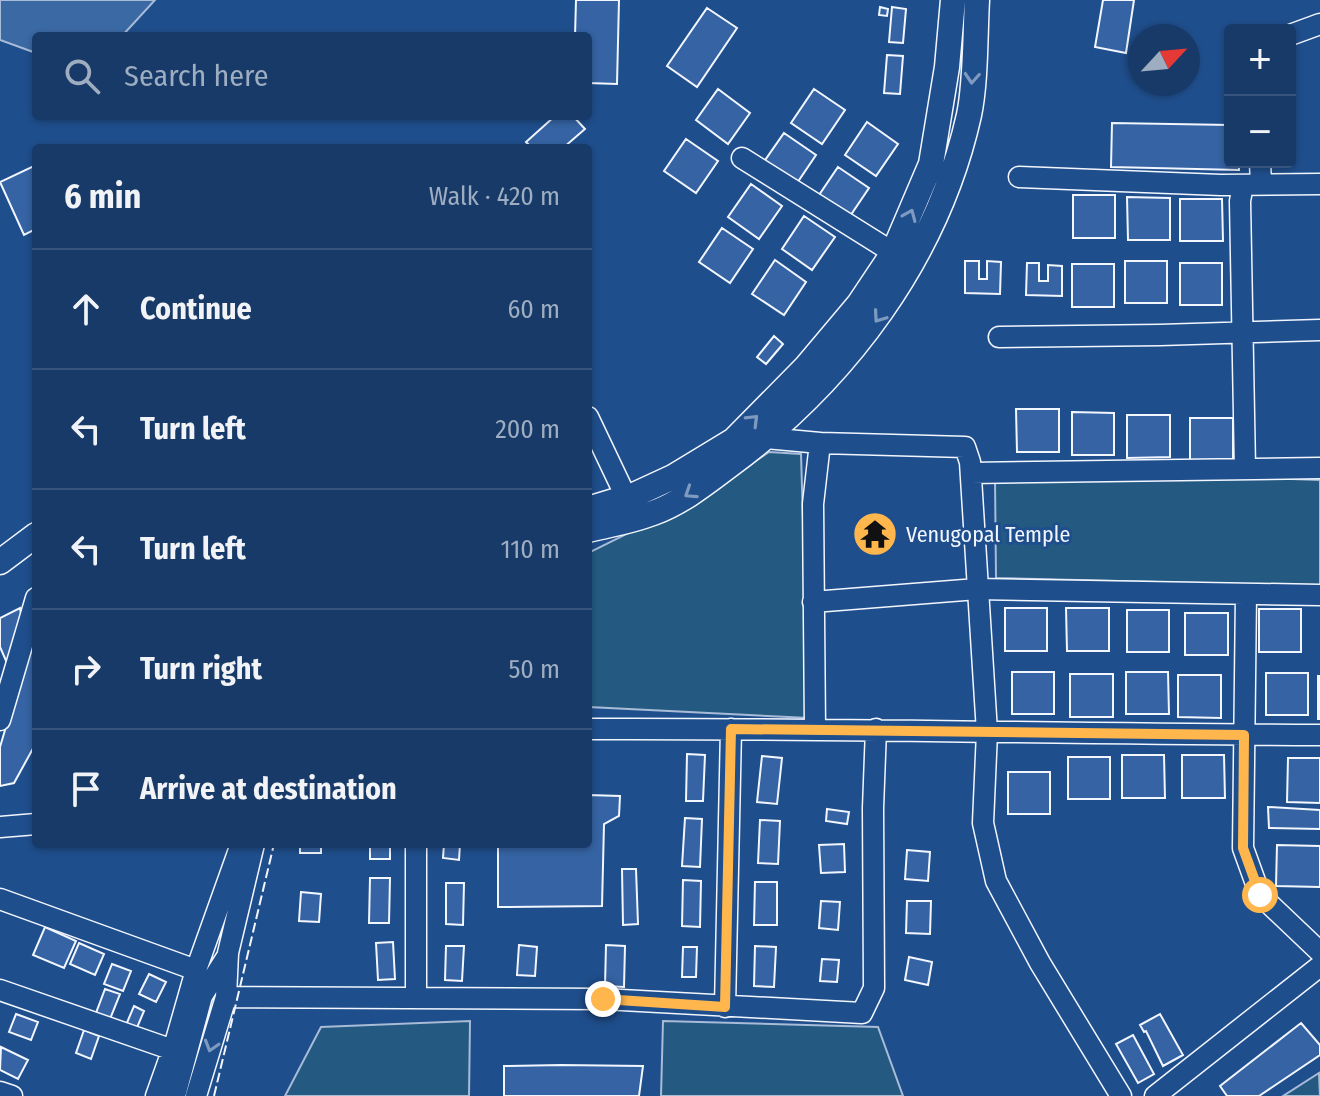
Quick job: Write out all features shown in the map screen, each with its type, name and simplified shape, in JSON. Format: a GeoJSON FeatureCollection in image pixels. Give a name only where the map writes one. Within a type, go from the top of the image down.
{"type":"FeatureCollection","features":[{"type":"Feature","properties":{"kind":"main road"},"geometry":{"type":"LineString","coordinates":[[592,529],[653,513],[688,496],[766,438],[873,326],[902,259],[931,164],[947,67],[953,0]]}},
{"type":"Feature","properties":{"kind":"main road"},"geometry":{"type":"LineString","coordinates":[[592,508],[673,477],[734,440],[806,367],[902,259],[943,203],[969,114],[977,0]]}},
{"type":"Feature","properties":{"kind":"main road"},"geometry":{"type":"LineString","coordinates":[[0,562],[32,538]]}},
{"type":"Feature","properties":{"kind":"street"},"geometry":{"type":"LineString","coordinates":[[1296,33],[1320,24]]}},
{"type":"Feature","properties":{"kind":"street"},"geometry":{"type":"LineString","coordinates":[[742,158],[902,259]]}},
{"type":"Feature","properties":{"kind":"street"},"geometry":{"type":"LineString","coordinates":[[1245,468],[1240,201],[1252,184],[1258,168]]}},
{"type":"Feature","properties":{"kind":"street"},"geometry":{"type":"LineString","coordinates":[[1019,177],[1320,184]]}},
{"type":"Feature","properties":{"kind":"street"},"geometry":{"type":"LineString","coordinates":[[999,337],[1320,330]]}},
{"type":"Feature","properties":{"kind":"street"},"geometry":{"type":"LineString","coordinates":[[592,425],[626,497]]}},
{"type":"Feature","properties":{"kind":"street"},"geometry":{"type":"LineString","coordinates":[[766,438],[820,443],[965,447],[971,473],[987,732],[983,823],[996,881],[1040,963],[1121,1096]]}},
{"type":"Feature","properties":{"kind":"street"},"geometry":{"type":"LineString","coordinates":[[815,729],[813,504],[820,443]]}},
{"type":"Feature","properties":{"kind":"street"},"geometry":{"type":"LineString","coordinates":[[971,473],[1320,468]]}},
{"type":"Feature","properties":{"kind":"street"},"geometry":{"type":"LineString","coordinates":[[813,602],[977,589],[1320,595]]}},
{"type":"Feature","properties":{"kind":"street"},"geometry":{"type":"LineString","coordinates":[[1246,594],[1243,848],[1260,895],[1320,952]]}},
{"type":"Feature","properties":{"kind":"street"},"geometry":{"type":"LineString","coordinates":[[0,720],[32,612]]}},
{"type":"Feature","properties":{"kind":"street"},"geometry":{"type":"LineString","coordinates":[[592,729],[1320,735]]}},
{"type":"Feature","properties":{"kind":"street"},"geometry":{"type":"LineString","coordinates":[[725,1007],[731,729]]}},
{"type":"Feature","properties":{"kind":"street"},"geometry":{"type":"LineString","coordinates":[[226,997],[603,999],[862,1013],[874,988],[876,729]]}},
{"type":"Feature","properties":{"kind":"street"},"geometry":{"type":"LineString","coordinates":[[0,827],[32,824]]}},
{"type":"Feature","properties":{"kind":"street"},"geometry":{"type":"LineString","coordinates":[[156,1096],[240,848]]}},
{"type":"Feature","properties":{"kind":"street"},"geometry":{"type":"LineString","coordinates":[[196,1096],[226,997],[228,953],[253,848]]}},
{"type":"Feature","properties":{"kind":"street"},"geometry":{"type":"LineString","coordinates":[[416,848],[416,997]]}},
{"type":"Feature","properties":{"kind":"street"},"geometry":{"type":"LineString","coordinates":[[0,899],[196,970]]}},
{"type":"Feature","properties":{"kind":"street"},"geometry":{"type":"LineString","coordinates":[[175,1096],[202,996],[228,953]]}},
{"type":"Feature","properties":{"kind":"street"},"geometry":{"type":"LineString","coordinates":[[1155,1096],[1320,966]]}},
{"type":"Feature","properties":{"kind":"street"},"geometry":{"type":"LineString","coordinates":[[0,990],[173,1050]]}},
{"type":"Feature","properties":{"kind":"street"},"geometry":{"type":"LineString","coordinates":[[0,1092],[12,1096]]}},
{"type":"Feature","properties":{"kind":"shaded area"},"geometry":{"type":"Polygon","coordinates":[[[0,0],[155,0],[126,32],[32,32],[32,52],[0,40],[0,0]]]}},
{"type":"Feature","properties":{"kind":"shaded area"},"geometry":{"type":"Polygon","coordinates":[[[769,452],[801,454],[809,718],[592,707],[592,551],[705,495],[769,452]]]}},
{"type":"Feature","properties":{"kind":"shaded area"},"geometry":{"type":"Polygon","coordinates":[[[1197,476],[1320,480],[1320,586],[996,578],[995,479],[1197,476]]]}},
{"type":"Feature","properties":{"kind":"shaded area"},"geometry":{"type":"Polygon","coordinates":[[[470,1021],[469,1096],[285,1096],[321,1027],[470,1021]]]}},
{"type":"Feature","properties":{"kind":"shaded area"},"geometry":{"type":"Polygon","coordinates":[[[663,1021],[878,1027],[903,1096],[661,1096],[663,1021]]]}},
{"type":"Feature","properties":{"kind":"shaded area"},"geometry":{"type":"Polygon","coordinates":[[[1319,1073],[1320,1096],[1283,1096],[1319,1073]]]}},
{"type":"Feature","properties":{"kind":"building"},"geometry":{"type":"Polygon","coordinates":[[[576,0],[619,0],[617,84],[592,83],[592,32],[575,32],[576,0]]]}},
{"type":"Feature","properties":{"kind":"building"},"geometry":{"type":"Polygon","coordinates":[[[1103,0],[1134,0],[1126,53],[1095,47],[1103,0]]]}},
{"type":"Feature","properties":{"kind":"building"},"geometry":{"type":"Polygon","coordinates":[[[880,7],[888,9],[887,16],[879,15],[880,7]]]}},
{"type":"Feature","properties":{"kind":"building"},"geometry":{"type":"Polygon","coordinates":[[[892,7],[906,9],[903,43],[889,42],[892,7]]]}},
{"type":"Feature","properties":{"kind":"building"},"geometry":{"type":"Polygon","coordinates":[[[707,8],[737,28],[697,87],[667,66],[707,8]]]}},
{"type":"Feature","properties":{"kind":"building"},"geometry":{"type":"Polygon","coordinates":[[[887,55],[903,56],[900,94],[884,93],[887,55]]]}},
{"type":"Feature","properties":{"kind":"building"},"geometry":{"type":"Polygon","coordinates":[[[718,89],[750,113],[728,144],[696,120],[718,89]]]}},
{"type":"Feature","properties":{"kind":"building"},"geometry":{"type":"Polygon","coordinates":[[[814,89],[845,110],[822,144],[791,123],[814,89]]]}},
{"type":"Feature","properties":{"kind":"building"},"geometry":{"type":"Polygon","coordinates":[[[551,120],[577,120],[585,129],[568,144],[526,142],[551,120]]]}},
{"type":"Feature","properties":{"kind":"building"},"geometry":{"type":"Polygon","coordinates":[[[867,122],[898,144],[876,176],[845,155],[867,122]]]}},
{"type":"Feature","properties":{"kind":"building"},"geometry":{"type":"Polygon","coordinates":[[[1112,123],[1224,125],[1224,168],[1239,170],[1111,167],[1112,123]]]}},
{"type":"Feature","properties":{"kind":"building"},"geometry":{"type":"Polygon","coordinates":[[[784,133],[816,155],[793,189],[761,166],[784,133]]]}},
{"type":"Feature","properties":{"kind":"building"},"geometry":{"type":"Polygon","coordinates":[[[686,139],[718,161],[696,193],[664,171],[686,139]]]}},
{"type":"Feature","properties":{"kind":"building"},"geometry":{"type":"Polygon","coordinates":[[[32,167],[32,231],[24,235],[0,182],[32,167]]]}},
{"type":"Feature","properties":{"kind":"building"},"geometry":{"type":"Polygon","coordinates":[[[838,167],[869,188],[846,222],[815,201],[838,167]]]}},
{"type":"Feature","properties":{"kind":"building"},"geometry":{"type":"Polygon","coordinates":[[[751,184],[782,206],[759,239],[728,217],[751,184]]]}},
{"type":"Feature","properties":{"kind":"building"},"geometry":{"type":"Polygon","coordinates":[[[1073,195],[1115,195],[1115,238],[1073,238],[1073,195]]]}},
{"type":"Feature","properties":{"kind":"building"},"geometry":{"type":"Polygon","coordinates":[[[1127,197],[1170,198],[1170,240],[1128,240],[1127,197]]]}},
{"type":"Feature","properties":{"kind":"building"},"geometry":{"type":"Polygon","coordinates":[[[1180,199],[1222,199],[1223,241],[1180,241],[1180,199]]]}},
{"type":"Feature","properties":{"kind":"building"},"geometry":{"type":"Polygon","coordinates":[[[804,216],[835,237],[812,270],[782,249],[804,216]]]}},
{"type":"Feature","properties":{"kind":"building"},"geometry":{"type":"Polygon","coordinates":[[[722,228],[753,249],[730,283],[699,262],[722,228]]]}},
{"type":"Feature","properties":{"kind":"building"},"geometry":{"type":"Polygon","coordinates":[[[775,260],[806,282],[784,315],[752,294],[775,260]]]}},
{"type":"Feature","properties":{"kind":"building"},"geometry":{"type":"Polygon","coordinates":[[[965,261],[979,261],[979,279],[987,279],[987,261],[1001,262],[1000,294],[965,293],[965,261]]]}},
{"type":"Feature","properties":{"kind":"building"},"geometry":{"type":"Polygon","coordinates":[[[1125,261],[1167,261],[1167,303],[1125,303],[1125,261]]]}},
{"type":"Feature","properties":{"kind":"building"},"geometry":{"type":"Polygon","coordinates":[[[1027,263],[1039,263],[1039,281],[1048,281],[1048,265],[1062,266],[1062,296],[1026,295],[1027,263]]]}},
{"type":"Feature","properties":{"kind":"building"},"geometry":{"type":"Polygon","coordinates":[[[1180,263],[1222,263],[1222,305],[1180,305],[1180,263]]]}},
{"type":"Feature","properties":{"kind":"building"},"geometry":{"type":"Polygon","coordinates":[[[1072,264],[1114,264],[1114,307],[1072,307],[1072,264]]]}},
{"type":"Feature","properties":{"kind":"building"},"geometry":{"type":"Polygon","coordinates":[[[774,336],[783,344],[766,364],[757,357],[774,336]]]}},
{"type":"Feature","properties":{"kind":"building"},"geometry":{"type":"Polygon","coordinates":[[[1016,409],[1059,409],[1059,452],[1017,452],[1016,409]]]}},
{"type":"Feature","properties":{"kind":"building"},"geometry":{"type":"Polygon","coordinates":[[[1072,412],[1114,413],[1114,455],[1072,455],[1072,412]]]}},
{"type":"Feature","properties":{"kind":"building"},"geometry":{"type":"Polygon","coordinates":[[[1127,415],[1170,415],[1170,457],[1127,458],[1127,415]]]}},
{"type":"Feature","properties":{"kind":"building"},"geometry":{"type":"Polygon","coordinates":[[[1190,418],[1233,418],[1233,460],[1190,460],[1190,418]]]}},
{"type":"Feature","properties":{"kind":"building"},"geometry":{"type":"Polygon","coordinates":[[[20,608],[22,620],[7,663],[0,647],[0,618],[20,608]]]}},
{"type":"Feature","properties":{"kind":"building"},"geometry":{"type":"Polygon","coordinates":[[[1005,608],[1047,608],[1047,651],[1005,651],[1005,608]]]}},
{"type":"Feature","properties":{"kind":"building"},"geometry":{"type":"Polygon","coordinates":[[[1066,608],[1109,608],[1109,651],[1067,651],[1066,608]]]}},
{"type":"Feature","properties":{"kind":"building"},"geometry":{"type":"Polygon","coordinates":[[[1259,609],[1301,609],[1301,652],[1259,652],[1259,609]]]}},
{"type":"Feature","properties":{"kind":"building"},"geometry":{"type":"Polygon","coordinates":[[[1127,610],[1169,610],[1169,652],[1127,652],[1127,610]]]}},
{"type":"Feature","properties":{"kind":"building"},"geometry":{"type":"Polygon","coordinates":[[[1185,613],[1228,613],[1228,655],[1185,655],[1185,613]]]}},
{"type":"Feature","properties":{"kind":"building"},"geometry":{"type":"Polygon","coordinates":[[[32,639],[32,750],[14,783],[0,786],[0,747],[32,639]]]}},
{"type":"Feature","properties":{"kind":"building"},"geometry":{"type":"Polygon","coordinates":[[[1012,672],[1054,672],[1054,714],[1012,714],[1012,672]]]}},
{"type":"Feature","properties":{"kind":"building"},"geometry":{"type":"Polygon","coordinates":[[[1126,672],[1168,672],[1169,714],[1126,714],[1126,672]]]}},
{"type":"Feature","properties":{"kind":"building"},"geometry":{"type":"Polygon","coordinates":[[[1266,673],[1308,673],[1308,715],[1266,715],[1266,673]]]}},
{"type":"Feature","properties":{"kind":"building"},"geometry":{"type":"Polygon","coordinates":[[[1070,674],[1113,674],[1113,717],[1070,717],[1070,674]]]}},
{"type":"Feature","properties":{"kind":"building"},"geometry":{"type":"Polygon","coordinates":[[[1178,675],[1221,675],[1221,718],[1178,717],[1178,675]]]}},
{"type":"Feature","properties":{"kind":"building"},"geometry":{"type":"Polygon","coordinates":[[[1320,676],[1320,719],[1318,719],[1320,676]]]}},
{"type":"Feature","properties":{"kind":"building"},"geometry":{"type":"Polygon","coordinates":[[[687,754],[705,755],[703,801],[686,801],[687,754]]]}},
{"type":"Feature","properties":{"kind":"building"},"geometry":{"type":"Polygon","coordinates":[[[1122,755],[1164,755],[1165,798],[1122,798],[1122,755]]]}},
{"type":"Feature","properties":{"kind":"building"},"geometry":{"type":"Polygon","coordinates":[[[1182,755],[1224,755],[1225,798],[1182,798],[1182,755]]]}},
{"type":"Feature","properties":{"kind":"building"},"geometry":{"type":"Polygon","coordinates":[[[762,756],[782,758],[777,804],[757,802],[762,756]]]}},
{"type":"Feature","properties":{"kind":"building"},"geometry":{"type":"Polygon","coordinates":[[[1068,757],[1110,757],[1110,799],[1068,799],[1068,757]]]}},
{"type":"Feature","properties":{"kind":"building"},"geometry":{"type":"Polygon","coordinates":[[[1288,758],[1320,758],[1320,803],[1287,802],[1288,758]]]}},
{"type":"Feature","properties":{"kind":"building"},"geometry":{"type":"Polygon","coordinates":[[[1008,772],[1050,772],[1050,814],[1008,814],[1008,772]]]}},
{"type":"Feature","properties":{"kind":"building"},"geometry":{"type":"Polygon","coordinates":[[[592,795],[620,796],[619,816],[604,824],[602,906],[498,907],[498,848],[592,848],[592,795]]]}},
{"type":"Feature","properties":{"kind":"building"},"geometry":{"type":"Polygon","coordinates":[[[1268,807],[1320,810],[1320,829],[1269,828],[1268,807]]]}},
{"type":"Feature","properties":{"kind":"building"},"geometry":{"type":"Polygon","coordinates":[[[827,809],[849,812],[847,824],[826,821],[827,809]]]}},
{"type":"Feature","properties":{"kind":"building"},"geometry":{"type":"Polygon","coordinates":[[[685,818],[702,819],[700,867],[682,866],[685,818]]]}},
{"type":"Feature","properties":{"kind":"building"},"geometry":{"type":"Polygon","coordinates":[[[760,820],[780,821],[778,864],[758,863],[760,820]]]}},
{"type":"Feature","properties":{"kind":"building"},"geometry":{"type":"Polygon","coordinates":[[[844,844],[845,872],[821,873],[819,845],[844,844]]]}},
{"type":"Feature","properties":{"kind":"building"},"geometry":{"type":"Polygon","coordinates":[[[1277,845],[1320,846],[1320,887],[1276,886],[1277,845]]]}},
{"type":"Feature","properties":{"kind":"building"},"geometry":{"type":"Polygon","coordinates":[[[300,848],[321,848],[321,853],[300,853],[300,848]]]}},
{"type":"Feature","properties":{"kind":"building"},"geometry":{"type":"Polygon","coordinates":[[[370,848],[390,848],[390,859],[370,859],[370,848]]]}},
{"type":"Feature","properties":{"kind":"building"},"geometry":{"type":"Polygon","coordinates":[[[444,848],[460,848],[459,860],[443,858],[444,848]]]}},
{"type":"Feature","properties":{"kind":"building"},"geometry":{"type":"Polygon","coordinates":[[[907,850],[930,852],[928,881],[905,879],[907,850]]]}},
{"type":"Feature","properties":{"kind":"building"},"geometry":{"type":"Polygon","coordinates":[[[622,869],[636,869],[638,924],[623,925],[622,869]]]}},
{"type":"Feature","properties":{"kind":"building"},"geometry":{"type":"Polygon","coordinates":[[[370,878],[390,878],[389,923],[369,923],[370,878]]]}},
{"type":"Feature","properties":{"kind":"building"},"geometry":{"type":"Polygon","coordinates":[[[683,880],[701,881],[700,927],[682,926],[683,880]]]}},
{"type":"Feature","properties":{"kind":"building"},"geometry":{"type":"Polygon","coordinates":[[[755,882],[777,882],[777,925],[754,925],[755,882]]]}},
{"type":"Feature","properties":{"kind":"building"},"geometry":{"type":"Polygon","coordinates":[[[446,883],[464,883],[463,925],[446,924],[446,883]]]}},
{"type":"Feature","properties":{"kind":"building"},"geometry":{"type":"Polygon","coordinates":[[[301,892],[321,894],[319,922],[299,921],[301,892]]]}},
{"type":"Feature","properties":{"kind":"building"},"geometry":{"type":"Polygon","coordinates":[[[821,901],[840,902],[838,930],[819,928],[821,901]]]}},
{"type":"Feature","properties":{"kind":"building"},"geometry":{"type":"Polygon","coordinates":[[[907,901],[931,901],[930,934],[906,933],[907,901]]]}},
{"type":"Feature","properties":{"kind":"building"},"geometry":{"type":"Polygon","coordinates":[[[45,927],[76,941],[64,968],[33,955],[45,927]]]}},
{"type":"Feature","properties":{"kind":"building"},"geometry":{"type":"Polygon","coordinates":[[[393,942],[395,979],[378,980],[376,943],[393,942]]]}},
{"type":"Feature","properties":{"kind":"building"},"geometry":{"type":"Polygon","coordinates":[[[79,943],[104,954],[95,975],[70,964],[79,943]]]}},
{"type":"Feature","properties":{"kind":"building"},"geometry":{"type":"Polygon","coordinates":[[[519,945],[537,947],[535,976],[517,975],[519,945]]]}},
{"type":"Feature","properties":{"kind":"building"},"geometry":{"type":"Polygon","coordinates":[[[606,945],[625,946],[624,987],[605,986],[606,945]]]}},
{"type":"Feature","properties":{"kind":"building"},"geometry":{"type":"Polygon","coordinates":[[[446,946],[464,946],[462,981],[445,980],[446,946]]]}},
{"type":"Feature","properties":{"kind":"building"},"geometry":{"type":"Polygon","coordinates":[[[755,946],[776,947],[774,987],[754,986],[755,946]]]}},
{"type":"Feature","properties":{"kind":"building"},"geometry":{"type":"Polygon","coordinates":[[[683,947],[697,947],[696,977],[682,977],[683,947]]]}},
{"type":"Feature","properties":{"kind":"building"},"geometry":{"type":"Polygon","coordinates":[[[909,957],[932,962],[928,985],[905,980],[909,957]]]}},
{"type":"Feature","properties":{"kind":"building"},"geometry":{"type":"Polygon","coordinates":[[[822,959],[839,960],[837,982],[820,981],[822,959]]]}},
{"type":"Feature","properties":{"kind":"building"},"geometry":{"type":"Polygon","coordinates":[[[112,964],[131,971],[123,991],[104,984],[112,964]]]}},
{"type":"Feature","properties":{"kind":"building"},"geometry":{"type":"Polygon","coordinates":[[[149,974],[166,982],[156,1002],[139,994],[149,974]]]}},
{"type":"Feature","properties":{"kind":"building"},"geometry":{"type":"Polygon","coordinates":[[[105,989],[120,994],[110,1019],[96,1013],[105,989]]]}},
{"type":"Feature","properties":{"kind":"building"},"geometry":{"type":"Polygon","coordinates":[[[134,1006],[144,1011],[136,1030],[126,1025],[134,1006]]]}},
{"type":"Feature","properties":{"kind":"building"},"geometry":{"type":"Polygon","coordinates":[[[16,1014],[38,1022],[31,1040],[9,1032],[16,1014]]]}},
{"type":"Feature","properties":{"kind":"building"},"geometry":{"type":"Polygon","coordinates":[[[1160,1014],[1183,1055],[1163,1066],[1140,1025],[1160,1014]]]}},
{"type":"Feature","properties":{"kind":"building"},"geometry":{"type":"Polygon","coordinates":[[[1301,1023],[1320,1045],[1320,1055],[1259,1096],[1227,1096],[1220,1086],[1301,1023]]]}},
{"type":"Feature","properties":{"kind":"building"},"geometry":{"type":"Polygon","coordinates":[[[84,1030],[99,1036],[91,1059],[76,1053],[84,1030]]]}},
{"type":"Feature","properties":{"kind":"building"},"geometry":{"type":"Polygon","coordinates":[[[1133,1035],[1154,1074],[1138,1083],[1116,1044],[1133,1035]]]}},
{"type":"Feature","properties":{"kind":"building"},"geometry":{"type":"Polygon","coordinates":[[[1,1047],[28,1060],[18,1079],[0,1070],[1,1047]]]}},
{"type":"Feature","properties":{"kind":"building"},"geometry":{"type":"Polygon","coordinates":[[[504,1066],[643,1066],[639,1096],[504,1096],[504,1066]]]}},
{"type":"Feature","properties":{"kind":"fence"},"geometry":{"type":"LineString","coordinates":[[214,1096],[273,848]]}},
{"type":"Feature","properties":{"kind":"place","name":"Venugopal Temple"},"geometry":{"type":"Point","coordinates":[875,534]}},
{"type":"Feature","properties":{"kind":"route"},"geometry":{"type":"LineString","coordinates":[[603,999],[725,1007],[731,729],[1244,735],[1243,848],[1260,895]]}}]}
